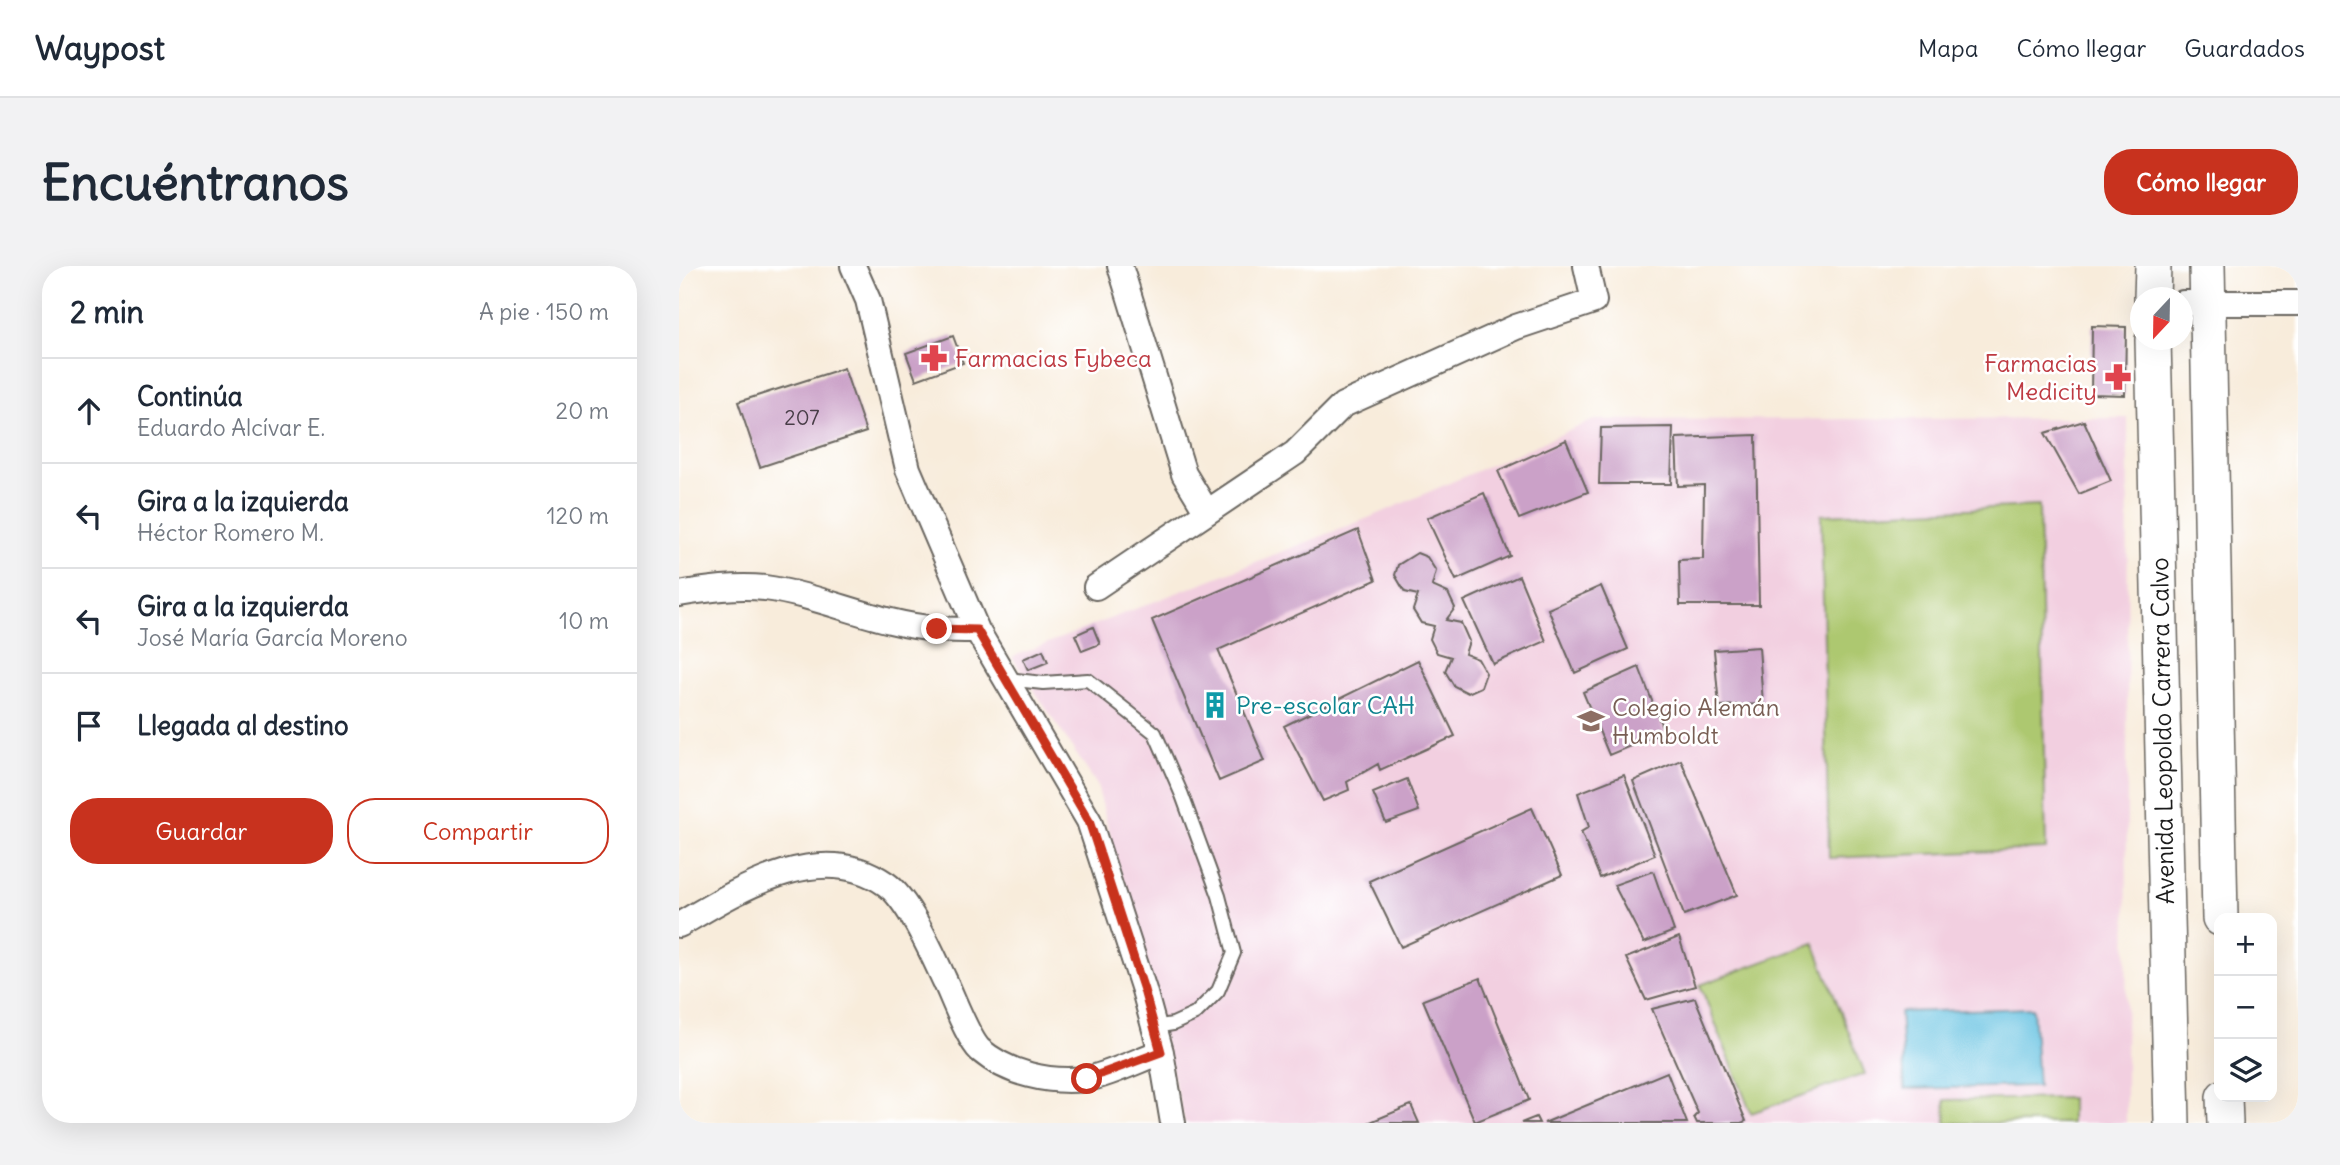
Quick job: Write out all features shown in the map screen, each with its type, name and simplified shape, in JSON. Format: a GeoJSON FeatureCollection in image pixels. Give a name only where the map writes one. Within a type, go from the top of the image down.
{"type":"FeatureCollection","features":[{"type":"Feature","properties":{"kind":"main road"},"geometry":{"type":"LineString","coordinates":[[2152,287],[2153,266]]}},
{"type":"Feature","properties":{"kind":"main road"},"geometry":{"type":"LineString","coordinates":[[2207,266],[2195,303],[2220,913]]}},
{"type":"Feature","properties":{"kind":"main road","name":"Avenida Leopoldo Carrera Calvo"},"geometry":{"type":"LineString","coordinates":[[2153,350],[2172,1123]]}},
{"type":"Feature","properties":{"kind":"main road"},"geometry":{"type":"LineString","coordinates":[[2224,1102],[2224,1123]]}},
{"type":"Feature","properties":{"kind":"street"},"geometry":{"type":"LineString","coordinates":[[853,266],[868,300],[908,469],[977,630],[1089,821],[1144,990],[1161,1052],[1173,1123]]}},
{"type":"Feature","properties":{"kind":"street"},"geometry":{"type":"LineString","coordinates":[[1120,266],[1184,474],[1207,512]]}},
{"type":"Feature","properties":{"kind":"street"},"geometry":{"type":"LineString","coordinates":[[1096,587],[1295,453],[1343,405],[1516,327],[1594,302],[1586,266]]}},
{"type":"Feature","properties":{"kind":"street"},"geometry":{"type":"LineString","coordinates":[[2195,303],[2298,303]]}},
{"type":"Feature","properties":{"kind":"street"},"geometry":{"type":"LineString","coordinates":[[679,594],[720,587],[764,588],[889,620],[937,629],[977,630]]}},
{"type":"Feature","properties":{"kind":"street"},"geometry":{"type":"LineString","coordinates":[[679,925],[744,887],[786,872],[825,865],[856,869],[887,884],[913,916],[978,1048],[1007,1067],[1038,1078],[1087,1079],[1161,1052]]}},
{"type":"Feature","properties":{"kind":"lane"},"geometry":{"type":"LineString","coordinates":[[1006,679],[1043,683],[1088,680],[1155,733],[1182,795],[1219,896],[1234,953],[1218,991],[1195,1014],[1173,1024],[1154,1027]]}},
{"type":"Feature","properties":{"kind":"shaded area","name":"Colegio Alemán Humboldt"},"geometry":{"type":"Polygon","coordinates":[[[2128,418],[2126,1123],[1185,1123],[1097,785],[1012,657],[1376,515],[1594,420],[2128,418]]]}},
{"type":"Feature","properties":{"kind":"green space"},"geometry":{"type":"Polygon","coordinates":[[[2039,506],[2046,849],[1829,858],[1821,515],[2039,506]]]}},
{"type":"Feature","properties":{"kind":"green space"},"geometry":{"type":"Polygon","coordinates":[[[1814,943],[1865,1074],[1751,1113],[1700,985],[1814,943]]]}},
{"type":"Feature","properties":{"kind":"green space"},"geometry":{"type":"Polygon","coordinates":[[[2071,1098],[2071,1123],[1946,1123],[1945,1100],[2071,1098]]]}},
{"type":"Feature","properties":{"kind":"water"},"geometry":{"type":"Polygon","coordinates":[[[2033,1008],[2038,1086],[1905,1089],[1900,1012],[2033,1008]]]}},
{"type":"Feature","properties":{"kind":"building"},"geometry":{"type":"Polygon","coordinates":[[[2092,326],[2126,327],[2125,395],[2091,394],[2092,326]]]}},
{"type":"Feature","properties":{"kind":"building","name":"Farmacias Fybeca"},"geometry":{"type":"Polygon","coordinates":[[[953,336],[963,363],[916,380],[906,353],[953,336]]]}},
{"type":"Feature","properties":{"kind":"building"},"geometry":{"type":"Polygon","coordinates":[[[844,368],[866,432],[760,467],[738,402],[844,368]]]}},
{"type":"Feature","properties":{"kind":"building"},"geometry":{"type":"Polygon","coordinates":[[[2084,421],[2111,481],[2079,494],[2045,433],[2084,421]]]}},
{"type":"Feature","properties":{"kind":"building"},"geometry":{"type":"Polygon","coordinates":[[[1673,427],[1671,484],[1599,484],[1601,428],[1673,427]]]}},
{"type":"Feature","properties":{"kind":"building"},"geometry":{"type":"Polygon","coordinates":[[[1756,435],[1759,605],[1680,605],[1679,560],[1703,559],[1704,485],[1678,486],[1676,438],[1756,435]]]}},
{"type":"Feature","properties":{"kind":"building"},"geometry":{"type":"Polygon","coordinates":[[[1566,440],[1588,492],[1519,519],[1498,471],[1566,440]]]}},
{"type":"Feature","properties":{"kind":"building"},"geometry":{"type":"Polygon","coordinates":[[[1484,493],[1510,556],[1456,580],[1427,518],[1484,493]]]}},
{"type":"Feature","properties":{"kind":"building","name":"Pre-escolar CAH"},"geometry":{"type":"Polygon","coordinates":[[[1358,530],[1376,580],[1218,650],[1265,761],[1219,781],[1152,620],[1358,530]]]}},
{"type":"Feature","properties":{"kind":"building"},"geometry":{"type":"Polygon","coordinates":[[[1417,553],[1427,557],[1436,571],[1432,586],[1448,593],[1455,608],[1446,620],[1461,623],[1469,641],[1465,654],[1478,659],[1486,673],[1481,687],[1468,693],[1454,686],[1445,671],[1451,657],[1437,653],[1430,639],[1434,626],[1421,623],[1413,610],[1418,595],[1405,592],[1395,575],[1398,565],[1417,553]]]}},
{"type":"Feature","properties":{"kind":"building"},"geometry":{"type":"Polygon","coordinates":[[[1519,576],[1546,641],[1493,664],[1464,601],[1519,576]]]}},
{"type":"Feature","properties":{"kind":"building"},"geometry":{"type":"Polygon","coordinates":[[[1601,586],[1628,649],[1575,673],[1548,609],[1601,586]]]}},
{"type":"Feature","properties":{"kind":"building"},"geometry":{"type":"Polygon","coordinates":[[[1093,627],[1100,644],[1082,651],[1075,635],[1093,627]]]}},
{"type":"Feature","properties":{"kind":"building"},"geometry":{"type":"Polygon","coordinates":[[[1759,647],[1763,704],[1719,706],[1714,650],[1759,647]]]}},
{"type":"Feature","properties":{"kind":"building"},"geometry":{"type":"Polygon","coordinates":[[[1043,650],[1048,662],[1028,670],[1023,659],[1043,650]]]}},
{"type":"Feature","properties":{"kind":"building"},"geometry":{"type":"Polygon","coordinates":[[[1418,660],[1455,736],[1380,770],[1378,764],[1347,782],[1349,790],[1323,801],[1284,726],[1418,660]]]}},
{"type":"Feature","properties":{"kind":"building"},"geometry":{"type":"Polygon","coordinates":[[[1639,667],[1664,732],[1609,755],[1583,692],[1639,667]]]}},
{"type":"Feature","properties":{"kind":"building"},"geometry":{"type":"Polygon","coordinates":[[[1681,760],[1737,895],[1684,915],[1633,781],[1681,760]]]}},
{"type":"Feature","properties":{"kind":"building"},"geometry":{"type":"Polygon","coordinates":[[[1624,775],[1655,855],[1600,878],[1581,832],[1589,827],[1578,793],[1624,775]]]}},
{"type":"Feature","properties":{"kind":"building"},"geometry":{"type":"Polygon","coordinates":[[[1407,779],[1419,811],[1386,823],[1373,793],[1407,779]]]}},
{"type":"Feature","properties":{"kind":"building"},"geometry":{"type":"Polygon","coordinates":[[[1532,808],[1562,875],[1401,947],[1369,881],[1532,808]]]}},
{"type":"Feature","properties":{"kind":"building"},"geometry":{"type":"Polygon","coordinates":[[[1653,871],[1674,931],[1644,943],[1614,885],[1653,871]]]}},
{"type":"Feature","properties":{"kind":"building"},"geometry":{"type":"Polygon","coordinates":[[[1679,937],[1695,986],[1646,1000],[1626,958],[1679,937]]]}},
{"type":"Feature","properties":{"kind":"building"},"geometry":{"type":"Polygon","coordinates":[[[1480,978],[1529,1100],[1475,1122],[1423,1000],[1480,978]]]}},
{"type":"Feature","properties":{"kind":"building"},"geometry":{"type":"Polygon","coordinates":[[[1695,998],[1746,1121],[1741,1123],[1697,1123],[1694,1117],[1698,1113],[1652,1009],[1695,998]]]}},
{"type":"Feature","properties":{"kind":"building"},"geometry":{"type":"Polygon","coordinates":[[[1667,1072],[1687,1123],[1544,1123],[1667,1072]]]}},
{"type":"Feature","properties":{"kind":"building"},"geometry":{"type":"Polygon","coordinates":[[[1411,1105],[1419,1123],[1368,1123],[1411,1105]]]}},
{"type":"Feature","properties":{"kind":"building"},"geometry":{"type":"Polygon","coordinates":[[[1536,1117],[1539,1123],[1521,1123],[1536,1117]]]}},
{"type":"Feature","properties":{"kind":"place","name":"Farmacias Fybeca"},"geometry":{"type":"Point","coordinates":[934,358]}},
{"type":"Feature","properties":{"kind":"place","name":"Farmacias Medicity"},"geometry":{"type":"Point","coordinates":[2118,377]}},
{"type":"Feature","properties":{"kind":"place","name":"Pre-escolar CAH"},"geometry":{"type":"Point","coordinates":[1215,705]}},
{"type":"Feature","properties":{"kind":"place","name":"Colegio Alemán Humboldt"},"geometry":{"type":"Point","coordinates":[1591,721]}},
{"type":"Feature","properties":{"kind":"route"},"geometry":{"type":"LineString","coordinates":[[937,629],[977,630],[1089,821],[1144,990],[1161,1052],[1087,1079]]}}]}
